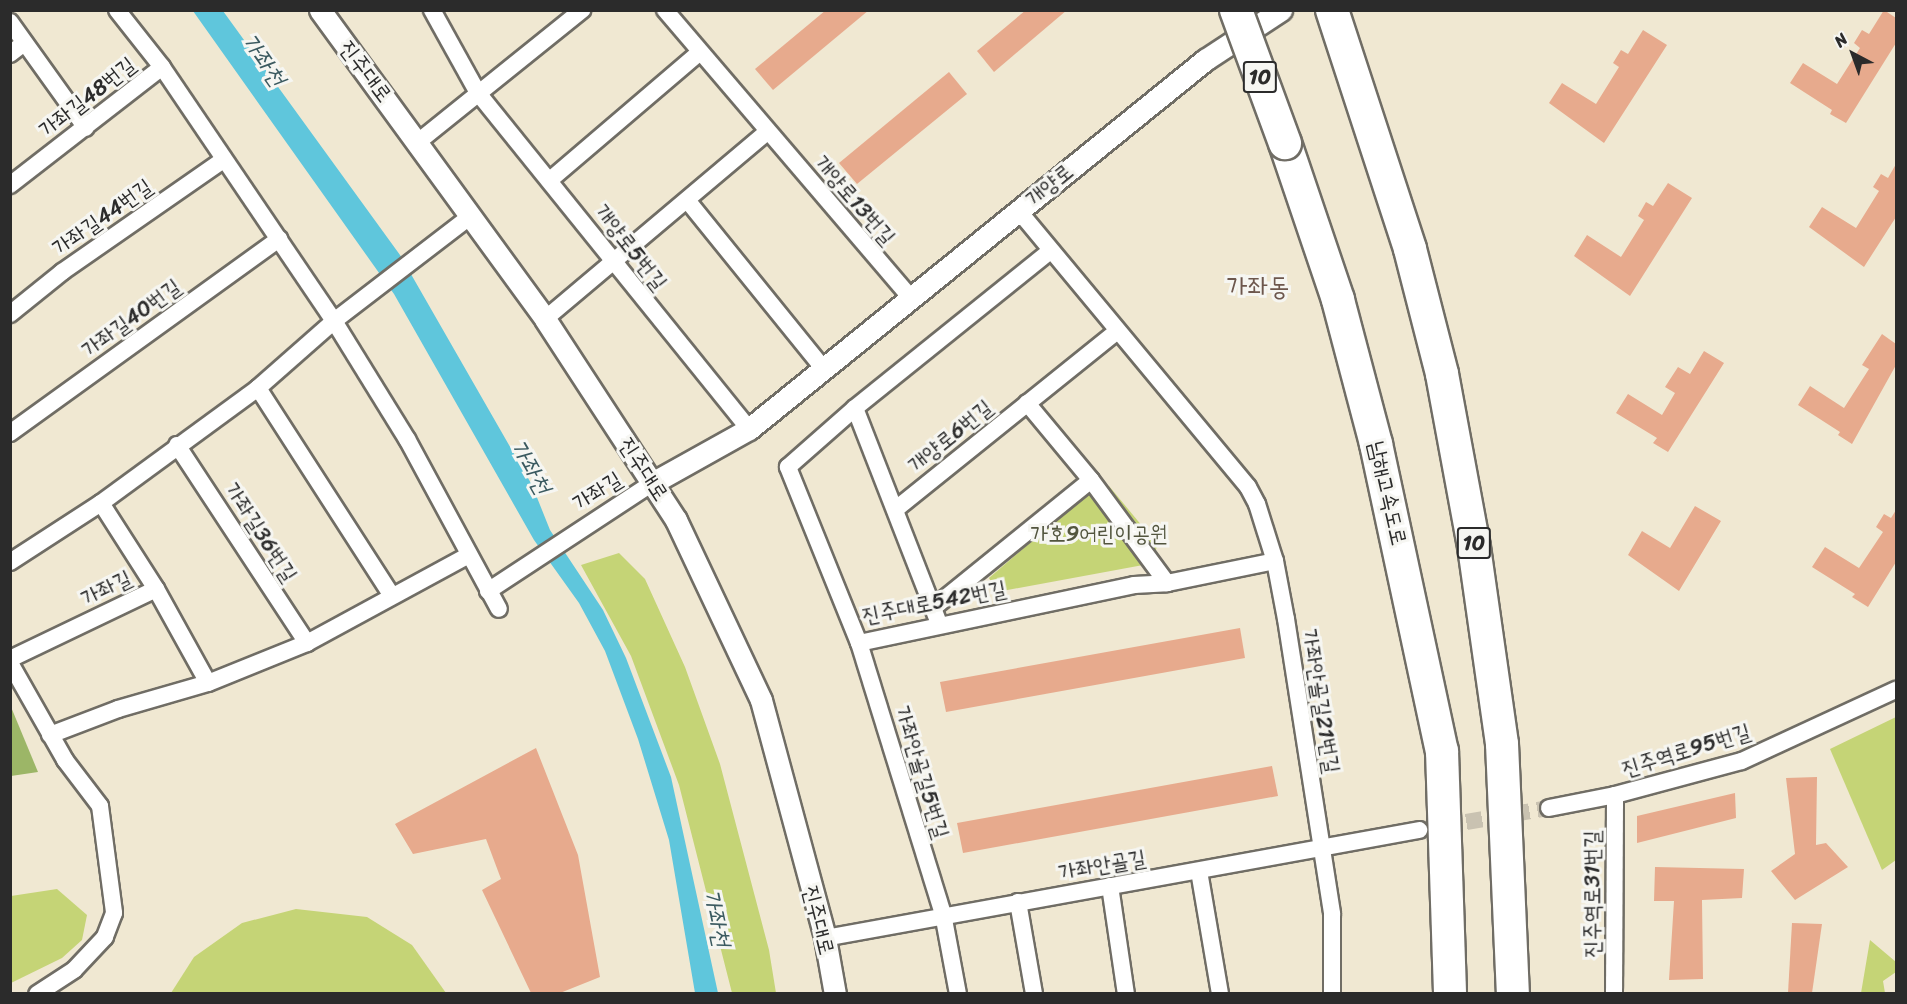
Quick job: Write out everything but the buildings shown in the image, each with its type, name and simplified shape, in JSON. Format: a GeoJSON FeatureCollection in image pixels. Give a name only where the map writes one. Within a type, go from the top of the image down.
{"type":"FeatureCollection","features":[{"type":"Feature","properties":{"kind":"highway","name":"남해고속도로"},"geometry":{"type":"LineString","coordinates":[[1236,10],[1338,300],[1376,444],[1440,740],[1450,993]]}},
{"type":"Feature","properties":{"kind":"highway","name":"10"},"geometry":{"type":"LineString","coordinates":[[1332,10],[1410,249],[1442,375],[1474,547],[1502,744],[1513,993]]}},
{"type":"Feature","properties":{"kind":"street","name":"가좌길48번길"},"geometry":{"type":"LineString","coordinates":[[10,185],[162,67],[117,10]]}},
{"type":"Feature","properties":{"kind":"street","name":"진주대로"},"geometry":{"type":"LineString","coordinates":[[320,10],[545,319],[654,482],[676,520],[761,700],[825,938],[835,993]]}},
{"type":"Feature","properties":{"kind":"street","name":"개양로5번길"},"geometry":{"type":"LineString","coordinates":[[432,10],[478,93],[749,429]]}},
{"type":"Feature","properties":{"kind":"street"},"geometry":{"type":"LineString","coordinates":[[418,142],[582,10]]}},
{"type":"Feature","properties":{"kind":"street","name":"개양로13번길"},"geometry":{"type":"LineString","coordinates":[[665,10],[910,297]]}},
{"type":"Feature","properties":{"kind":"street","name":"개양로"},"geometry":{"type":"LineString","coordinates":[[654,482],[749,429],[1205,60],[1281,10]]}},
{"type":"Feature","properties":{"kind":"street"},"geometry":{"type":"LineString","coordinates":[[10,22],[86,128]]}},
{"type":"Feature","properties":{"kind":"street"},"geometry":{"type":"LineString","coordinates":[[10,54],[24,44]]}},
{"type":"Feature","properties":{"kind":"street"},"geometry":{"type":"LineString","coordinates":[[549,180],[700,52]]}},
{"type":"Feature","properties":{"kind":"street"},"geometry":{"type":"LineString","coordinates":[[162,67],[334,321],[407,439],[467,556],[499,609]]}},
{"type":"Feature","properties":{"kind":"street"},"geometry":{"type":"LineString","coordinates":[[545,319],[767,132]]}},
{"type":"Feature","properties":{"kind":"street","name":"가좌길44번길"},"geometry":{"type":"LineString","coordinates":[[10,314],[62,272],[223,160]]}},
{"type":"Feature","properties":{"kind":"street"},"geometry":{"type":"LineString","coordinates":[[687,200],[824,369]]}},
{"type":"Feature","properties":{"kind":"street"},"geometry":{"type":"LineString","coordinates":[[1018,210],[1248,487],[1275,561]]}},
{"type":"Feature","properties":{"kind":"street"},"geometry":{"type":"LineString","coordinates":[[10,562],[101,503],[177,445],[258,388],[334,321],[471,216]]}},
{"type":"Feature","properties":{"kind":"street","name":"가좌길40번길"},"geometry":{"type":"LineString","coordinates":[[10,434],[279,239]]}},
{"type":"Feature","properties":{"kind":"street"},"geometry":{"type":"LineString","coordinates":[[855,408],[1050,251]]}},
{"type":"Feature","properties":{"kind":"street","name":"개양로6번길"},"geometry":{"type":"LineString","coordinates":[[855,408],[896,509],[1117,331]]}},
{"type":"Feature","properties":{"kind":"street"},"geometry":{"type":"LineString","coordinates":[[258,388],[392,596]]}},
{"type":"Feature","properties":{"kind":"street"},"geometry":{"type":"LineString","coordinates":[[1028,403],[1091,480],[1167,583]]}},
{"type":"Feature","properties":{"kind":"street","name":"진주대로542번길"},"geometry":{"type":"LineString","coordinates":[[855,408],[789,467],[859,643],[936,616],[1134,585],[1167,583],[1275,561]]}},
{"type":"Feature","properties":{"kind":"street","name":"가좌길36번길"},"geometry":{"type":"LineString","coordinates":[[177,445],[307,643]]}},
{"type":"Feature","properties":{"kind":"street","name":"진주대로542번길"},"geometry":{"type":"LineString","coordinates":[[936,616],[1091,480]]}},
{"type":"Feature","properties":{"kind":"street","name":"가좌길"},"geometry":{"type":"LineString","coordinates":[[488,591],[654,482]]}},
{"type":"Feature","properties":{"kind":"street"},"geometry":{"type":"LineString","coordinates":[[101,503],[156,589]]}},
{"type":"Feature","properties":{"kind":"street"},"geometry":{"type":"LineString","coordinates":[[896,509],[936,616]]}},
{"type":"Feature","properties":{"kind":"street"},"geometry":{"type":"LineString","coordinates":[[50,735],[118,709],[208,682],[307,643],[467,556]]}},
{"type":"Feature","properties":{"kind":"street","name":"가좌안골길21번길"},"geometry":{"type":"LineString","coordinates":[[1275,561],[1320,848]]}},
{"type":"Feature","properties":{"kind":"street","name":"가좌길"},"geometry":{"type":"LineString","coordinates":[[37,993],[74,970],[105,937],[114,913],[106,867],[100,806],[50,735],[10,661],[156,589],[208,682]]}},
{"type":"Feature","properties":{"kind":"street","name":"가좌안골길5번길"},"geometry":{"type":"LineString","coordinates":[[859,643],[943,914],[958,993]]}},
{"type":"Feature","properties":{"kind":"street","name":"진주역로95번길"},"geometry":{"type":"LineString","coordinates":[[1549,808],[1615,795],[1742,761],[1896,690]]}},
{"type":"Feature","properties":{"kind":"street","name":"진주역로31번길"},"geometry":{"type":"LineString","coordinates":[[1614,993],[1615,795]]}},
{"type":"Feature","properties":{"kind":"street"},"geometry":{"type":"LineString","coordinates":[[1332,993],[1332,914],[1320,848],[1419,830]]}},
{"type":"Feature","properties":{"kind":"street","name":"가좌안골길"},"geometry":{"type":"LineString","coordinates":[[825,938],[943,914],[1320,848]]}},
{"type":"Feature","properties":{"kind":"street"},"geometry":{"type":"LineString","coordinates":[[1199,871],[1220,993]]}},
{"type":"Feature","properties":{"kind":"street"},"geometry":{"type":"LineString","coordinates":[[1110,886],[1126,993]]}},
{"type":"Feature","properties":{"kind":"street"},"geometry":{"type":"LineString","coordinates":[[1017,902],[1034,993]]}},
{"type":"Feature","properties":{"kind":"green space","name":"가호9어린이공원"},"geometry":{"type":"Polygon","coordinates":[[[1109,486],[1157,544],[1154,563],[997,592],[989,578],[1093,488],[1109,486]]]}},
{"type":"Feature","properties":{"kind":"green space"},"geometry":{"type":"Polygon","coordinates":[[[619,553],[645,579],[685,667],[720,764],[769,950],[776,993],[732,993],[679,785],[631,656],[581,565],[619,553]]]}},
{"type":"Feature","properties":{"kind":"green space"},"geometry":{"type":"Polygon","coordinates":[[[11,707],[38,772],[11,776],[11,707]]]}},
{"type":"Feature","properties":{"kind":"green space"},"geometry":{"type":"Polygon","coordinates":[[[1896,717],[1896,860],[1882,870],[1830,749],[1896,717]]]}},
{"type":"Feature","properties":{"kind":"green space"},"geometry":{"type":"Polygon","coordinates":[[[57,889],[87,915],[82,940],[62,958],[11,983],[11,896],[57,889]]]}},
{"type":"Feature","properties":{"kind":"green space"},"geometry":{"type":"Polygon","coordinates":[[[296,909],[367,917],[412,945],[446,993],[171,993],[194,957],[242,923],[296,909]]]}},
{"type":"Feature","properties":{"kind":"green space"},"geometry":{"type":"Polygon","coordinates":[[[1870,940],[1896,962],[1896,972],[1883,981],[1885,993],[1861,993],[1870,940]]]}},
{"type":"Feature","properties":{"kind":"water","name":"가좌천"},"geometry":{"type":"Polygon","coordinates":[[[193,11],[223,11],[400,255],[532,485],[550,530],[603,610],[626,658],[671,777],[718,993],[695,993],[669,840],[638,739],[605,651],[579,603],[534,540],[394,294],[193,11]]]}},
{"type":"Feature","properties":{"kind":"tunnel"},"geometry":{"type":"LineString","coordinates":[[1419,830],[1549,808]]}},
{"type":"Feature","properties":{"kind":"district","name":"가좌동"},"geometry":{"type":"Point","coordinates":[1258,287]}}]}
